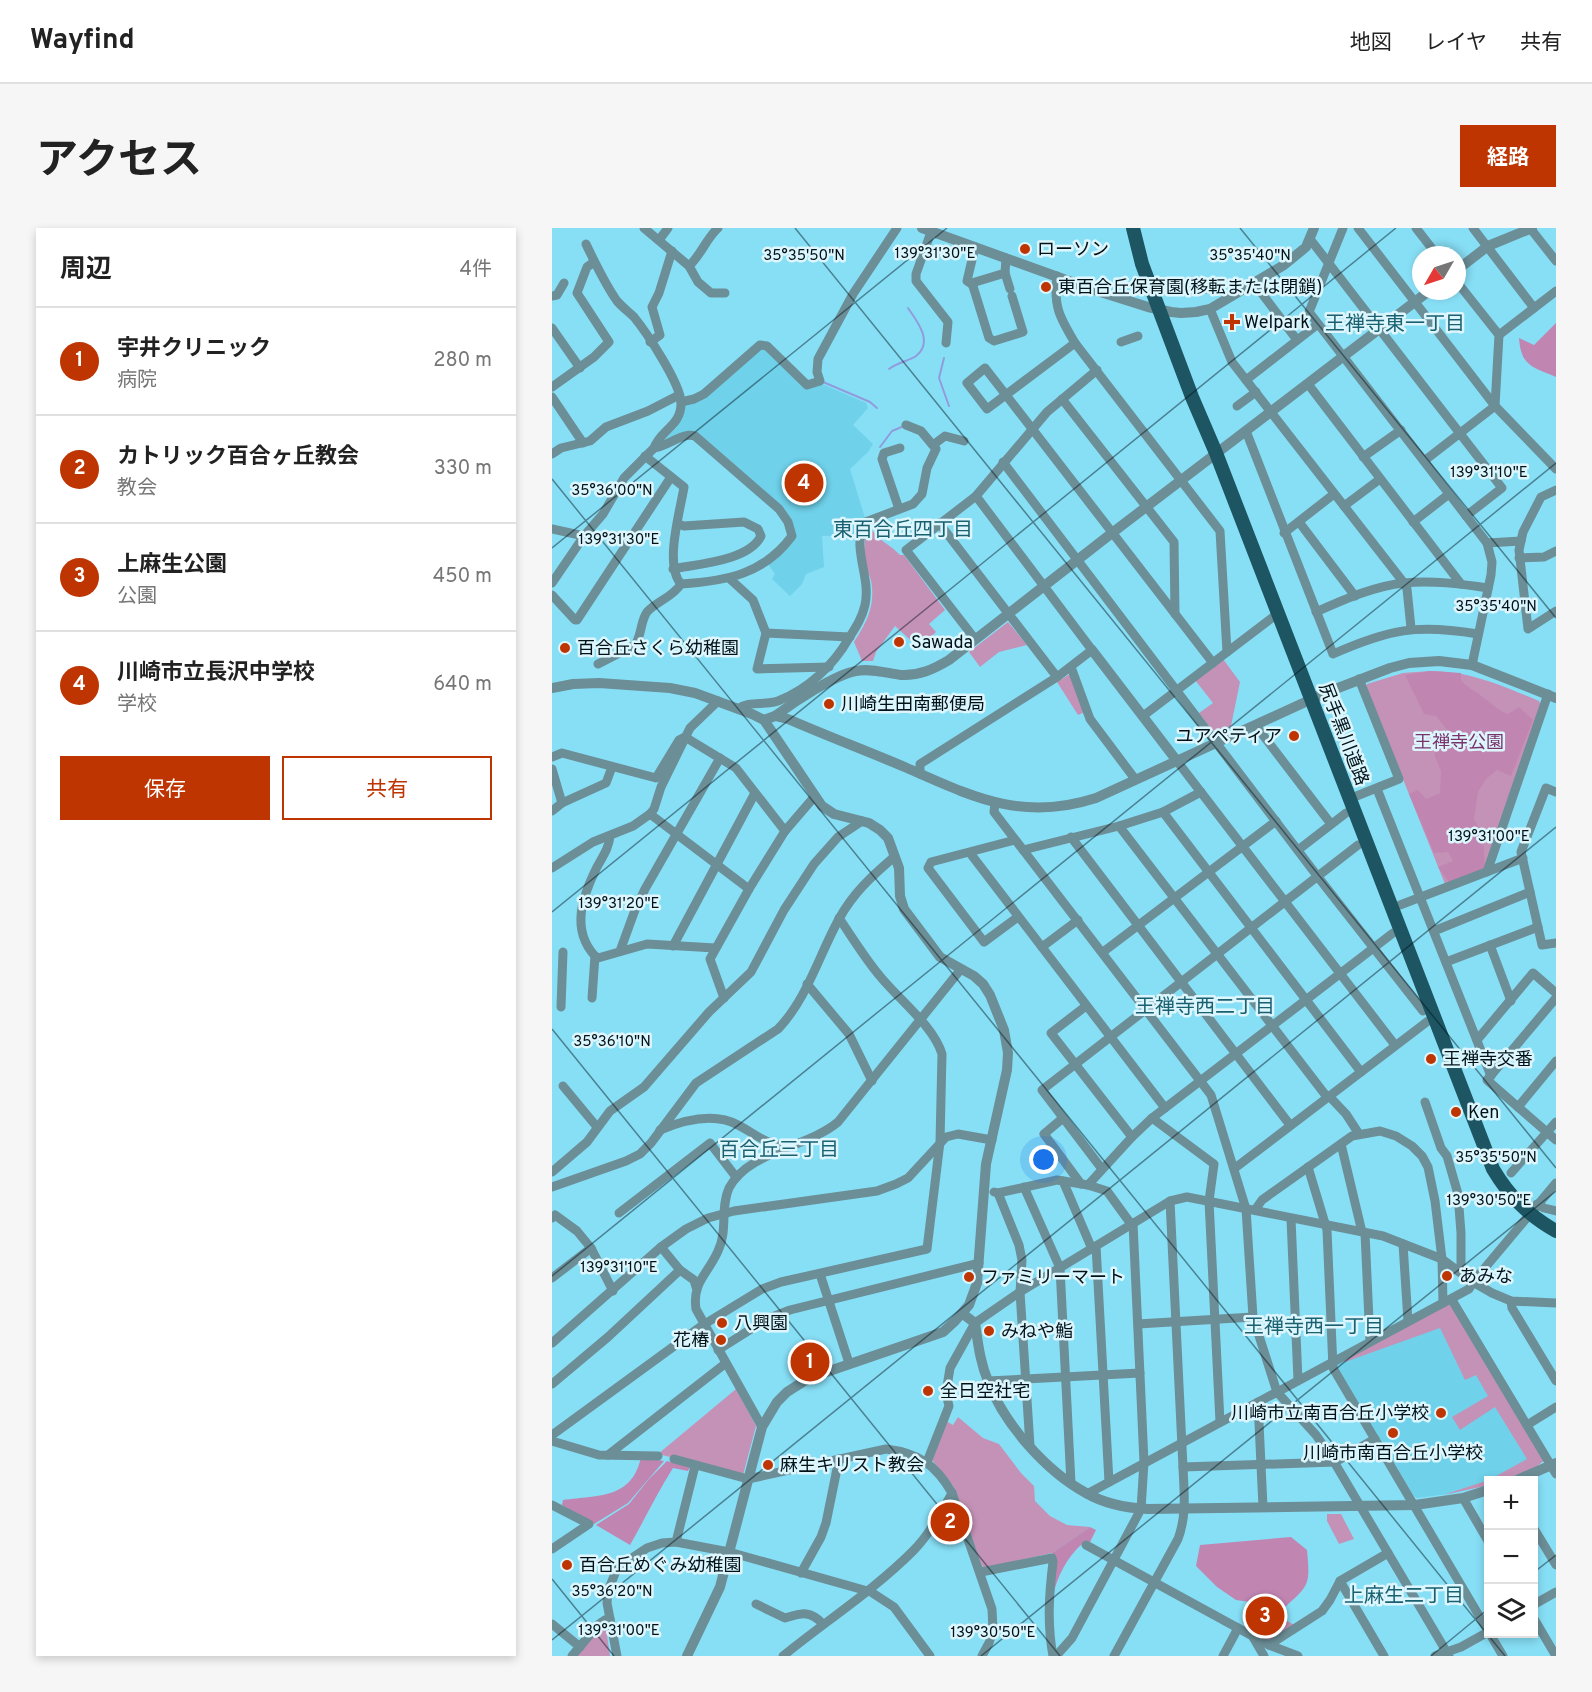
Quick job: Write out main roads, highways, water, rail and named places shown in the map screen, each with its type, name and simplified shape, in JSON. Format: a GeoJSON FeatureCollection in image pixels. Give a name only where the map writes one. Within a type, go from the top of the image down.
{"type":"FeatureCollection","features":[{"type":"Feature","properties":{"kind":"main road","name":"尻手黒川道路"},"geometry":{"type":"LineString","coordinates":[[1133,228],[1136,248],[1189,389],[1216,453],[1493,1169],[1517,1203],[1534,1209],[1556,1231]]}},
{"type":"Feature","properties":{"kind":"waterway"},"geometry":{"type":"LineString","coordinates":[[889,369],[916,356],[924,344],[922,332],[908,308]]}},
{"type":"Feature","properties":{"kind":"waterway"},"geometry":{"type":"LineString","coordinates":[[944,358],[939,378],[949,406]]}},
{"type":"Feature","properties":{"kind":"waterway"},"geometry":{"type":"LineString","coordinates":[[823,382],[870,402],[877,408]]}},
{"type":"Feature","properties":{"kind":"waterway"},"geometry":{"type":"LineString","coordinates":[[880,447],[892,431],[904,426]]}},
{"type":"Feature","properties":{"kind":"place","name":"ローソン"},"geometry":{"type":"Point","coordinates":[1025,249]}},
{"type":"Feature","properties":{"kind":"place","name":"東百合丘保育園(移転または閉鎖)"},"geometry":{"type":"Point","coordinates":[1046,287]}},
{"type":"Feature","properties":{"kind":"place","name":"Welpark"},"geometry":{"type":"Point","coordinates":[1232,322]}},
{"type":"Feature","properties":{"kind":"place","name":"川崎市立長沢中学校"},"geometry":{"type":"Point","coordinates":[804,483]}},
{"type":"Feature","properties":{"kind":"place","name":"Sawada"},"geometry":{"type":"Point","coordinates":[899,642]}},
{"type":"Feature","properties":{"kind":"place","name":"百合丘さくら幼稚園"},"geometry":{"type":"Point","coordinates":[565,648]}},
{"type":"Feature","properties":{"kind":"place","name":"川崎生田南郵便局"},"geometry":{"type":"Point","coordinates":[829,704]}},
{"type":"Feature","properties":{"kind":"place","name":"ユアペティア"},"geometry":{"type":"Point","coordinates":[1294,736]}},
{"type":"Feature","properties":{"kind":"place","name":"王禅寺交番"},"geometry":{"type":"Point","coordinates":[1431,1059]}},
{"type":"Feature","properties":{"kind":"place","name":"Ken"},"geometry":{"type":"Point","coordinates":[1456,1112]}},
{"type":"Feature","properties":{"kind":"place","name":"あみな"},"geometry":{"type":"Point","coordinates":[1447,1276]}},
{"type":"Feature","properties":{"kind":"place","name":"ファミリーマート"},"geometry":{"type":"Point","coordinates":[969,1277]}},
{"type":"Feature","properties":{"kind":"place","name":"八興園"},"geometry":{"type":"Point","coordinates":[722,1323]}},
{"type":"Feature","properties":{"kind":"place","name":"みねや鮨"},"geometry":{"type":"Point","coordinates":[989,1331]}},
{"type":"Feature","properties":{"kind":"place","name":"花椿"},"geometry":{"type":"Point","coordinates":[721,1340]}},
{"type":"Feature","properties":{"kind":"place","name":"宇井クリニック"},"geometry":{"type":"Point","coordinates":[810,1362]}},
{"type":"Feature","properties":{"kind":"place","name":"全日空社宅"},"geometry":{"type":"Point","coordinates":[928,1391]}},
{"type":"Feature","properties":{"kind":"place","name":"川崎市立南百合丘小学校"},"geometry":{"type":"Point","coordinates":[1441,1413]}},
{"type":"Feature","properties":{"kind":"place","name":"川崎市南百合丘小学校"},"geometry":{"type":"Point","coordinates":[1393,1433]}},
{"type":"Feature","properties":{"kind":"place","name":"麻生キリスト教会"},"geometry":{"type":"Point","coordinates":[768,1465]}},
{"type":"Feature","properties":{"kind":"place","name":"カトリック百合ヶ丘教会"},"geometry":{"type":"Point","coordinates":[950,1522]}},
{"type":"Feature","properties":{"kind":"place","name":"百合丘めぐみ幼稚園"},"geometry":{"type":"Point","coordinates":[567,1565]}},
{"type":"Feature","properties":{"kind":"place","name":"上麻生公園"},"geometry":{"type":"Point","coordinates":[1265,1616]}},
{"type":"Feature","properties":{"kind":"district","name":"王禅寺東一丁目"},"geometry":{"type":"Point","coordinates":[1395,323]}},
{"type":"Feature","properties":{"kind":"district","name":"東百合丘四丁目"},"geometry":{"type":"Point","coordinates":[903,529]}},
{"type":"Feature","properties":{"kind":"district","name":"王禅寺西二丁目"},"geometry":{"type":"Point","coordinates":[1205,1006]}},
{"type":"Feature","properties":{"kind":"district","name":"百合丘三丁目"},"geometry":{"type":"Point","coordinates":[779,1149]}},
{"type":"Feature","properties":{"kind":"district","name":"王禅寺西一丁目"},"geometry":{"type":"Point","coordinates":[1314,1326]}},
{"type":"Feature","properties":{"kind":"district","name":"上麻生二丁目"},"geometry":{"type":"Point","coordinates":[1404,1595]}},
{"type":"Feature","properties":{"kind":"park label","name":"王禅寺公園"},"geometry":{"type":"Point","coordinates":[1459,742]}}]}
